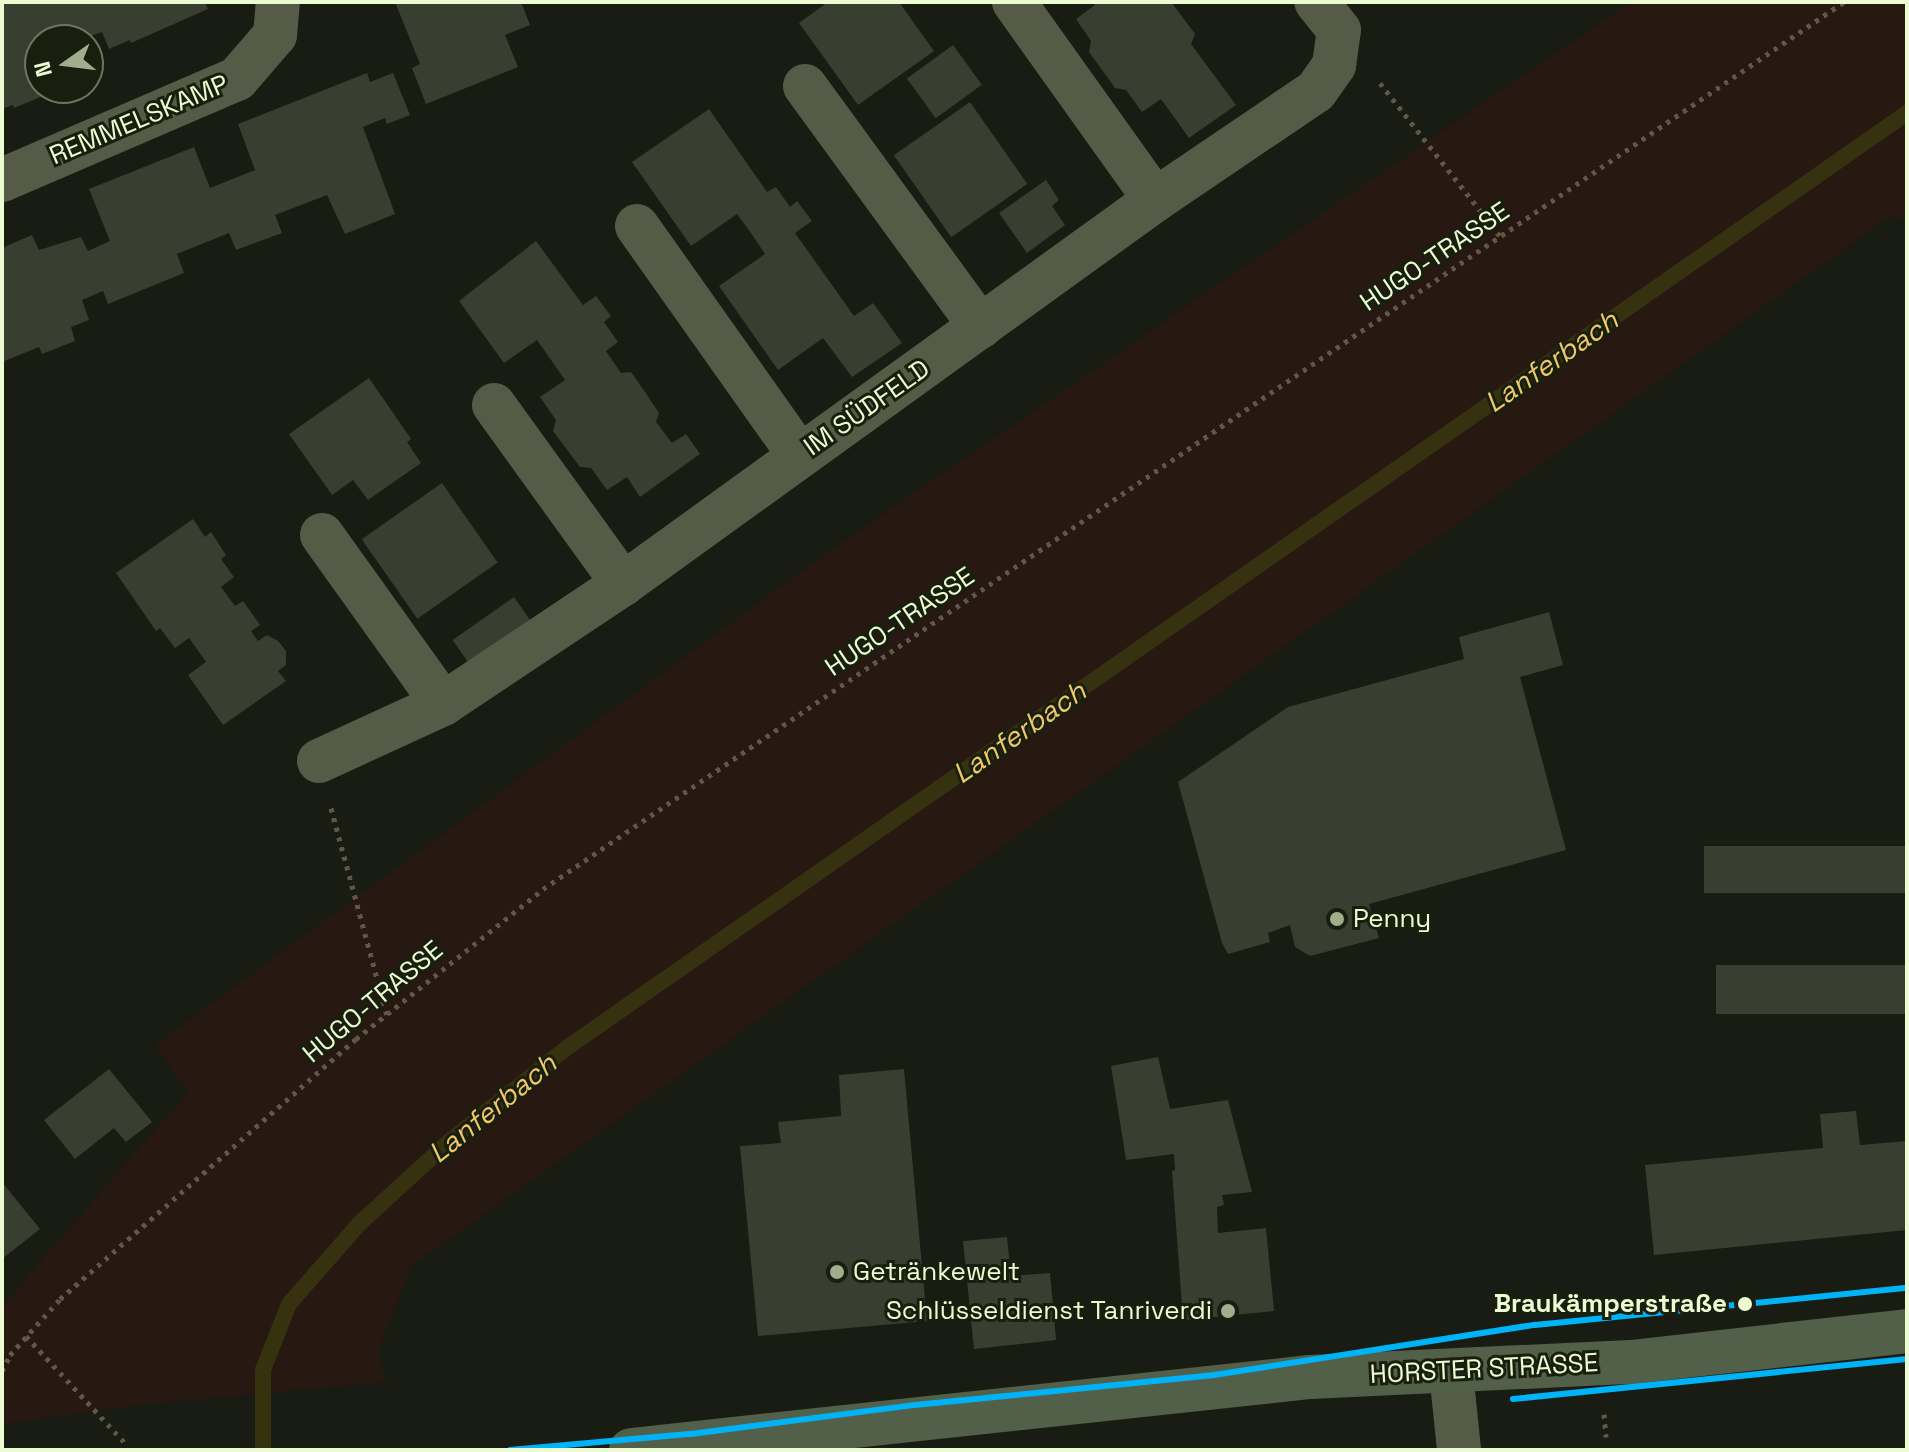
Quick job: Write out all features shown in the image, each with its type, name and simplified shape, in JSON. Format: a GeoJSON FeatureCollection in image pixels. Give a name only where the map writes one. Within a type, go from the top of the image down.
{"type":"FeatureCollection","features":[{"type":"Feature","properties":{"kind":"main road","name":"HORSTER STRASSE"},"geometry":{"type":"LineString","coordinates":[[631,1450],[1310,1377],[1631,1362],[1907,1331]]}},
{"type":"Feature","properties":{"kind":"street","name":"REMMELSKAMP"},"geometry":{"type":"LineString","coordinates":[[2,180],[237,79],[275,35],[278,2]]}},
{"type":"Feature","properties":{"kind":"street"},"geometry":{"type":"LineString","coordinates":[[1014,2],[1155,200]]}},
{"type":"Feature","properties":{"kind":"street","name":"IM SÜDFELD"},"geometry":{"type":"LineString","coordinates":[[319,761],[443,704],[623,584],[1155,200],[1316,91],[1334,65],[1327,16]]}},
{"type":"Feature","properties":{"kind":"street"},"geometry":{"type":"LineString","coordinates":[[805,86],[981,327]]}},
{"type":"Feature","properties":{"kind":"street"},"geometry":{"type":"LineString","coordinates":[[637,226],[800,456]]}},
{"type":"Feature","properties":{"kind":"street"},"geometry":{"type":"LineString","coordinates":[[494,405],[623,584]]}},
{"type":"Feature","properties":{"kind":"street"},"geometry":{"type":"LineString","coordinates":[[322,535],[443,704]]}},
{"type":"Feature","properties":{"kind":"street"},"geometry":{"type":"LineString","coordinates":[[1451,1372],[1459,1450]]}},
{"type":"Feature","properties":{"kind":"path","name":"HUGO-TRASSE"},"geometry":{"type":"LineString","coordinates":[[2,1371],[26,1336],[60,1299],[387,1015],[543,889],[1844,2]]}},
{"type":"Feature","properties":{"kind":"path"},"geometry":{"type":"LineString","coordinates":[[1327,16],[1500,236]]}},
{"type":"Feature","properties":{"kind":"path"},"geometry":{"type":"LineString","coordinates":[[319,761],[387,1015]]}},
{"type":"Feature","properties":{"kind":"path"},"geometry":{"type":"LineString","coordinates":[[26,1336],[127,1445]]}},
{"type":"Feature","properties":{"kind":"path"},"geometry":{"type":"LineString","coordinates":[[1604,1414],[1606,1437]]}},
{"type":"Feature","properties":{"kind":"shaded area"},"geometry":{"type":"Polygon","coordinates":[[[1631,2],[1907,2],[1907,222],[1892,215],[411,1266],[378,1351],[386,1382],[139,1405],[2,1424],[2,1306],[188,1092],[155,1045],[827,553],[1631,2]]]}},
{"type":"Feature","properties":{"kind":"building"},"geometry":{"type":"Polygon","coordinates":[[[2,2],[205,2],[208,9],[131,43],[130,40],[109,49],[104,37],[104,24],[24,24],[24,104],[2,109],[2,2]]]}},
{"type":"Feature","properties":{"kind":"building"},"geometry":{"type":"Polygon","coordinates":[[[395,2],[521,2],[530,25],[505,35],[518,67],[426,104],[412,68],[420,64],[395,2]]]}},
{"type":"Feature","properties":{"kind":"building"},"geometry":{"type":"Polygon","coordinates":[[[828,2],[899,2],[934,51],[858,105],[799,23],[828,2]]]}},
{"type":"Feature","properties":{"kind":"building"},"geometry":{"type":"Polygon","coordinates":[[[1092,2],[1171,2],[1195,34],[1191,44],[1236,105],[1189,138],[1161,99],[1142,112],[1126,90],[1115,88],[1089,52],[1091,41],[1076,19],[1095,5],[1092,2]]]}},
{"type":"Feature","properties":{"kind":"building"},"geometry":{"type":"Polygon","coordinates":[[[953,45],[982,85],[936,118],[907,79],[953,45]]]}},
{"type":"Feature","properties":{"kind":"building"},"geometry":{"type":"Polygon","coordinates":[[[367,73],[370,82],[393,73],[410,115],[387,124],[385,118],[363,127],[395,214],[345,234],[327,195],[275,215],[282,233],[236,250],[229,233],[177,254],[184,273],[108,304],[103,291],[82,300],[89,320],[71,327],[75,341],[42,354],[39,347],[2,362],[2,248],[32,235],[39,250],[81,237],[88,251],[110,241],[89,189],[194,147],[210,188],[255,170],[238,124],[367,73]]]}},
{"type":"Feature","properties":{"kind":"building"},"geometry":{"type":"Polygon","coordinates":[[[970,102],[1027,184],[951,237],[894,155],[970,102]]]}},
{"type":"Feature","properties":{"kind":"building"},"geometry":{"type":"Polygon","coordinates":[[[709,109],[767,192],[776,187],[790,207],[797,201],[812,221],[795,233],[854,316],[873,303],[902,343],[852,377],[823,338],[778,370],[719,286],[765,254],[751,233],[737,214],[691,246],[632,162],[709,109]]]}},
{"type":"Feature","properties":{"kind":"building"},"geometry":{"type":"Polygon","coordinates":[[[1046,180],[1059,200],[1052,206],[1065,225],[1027,253],[999,213],[1046,180]]]}},
{"type":"Feature","properties":{"kind":"building"},"geometry":{"type":"Polygon","coordinates":[[[536,241],[583,305],[596,296],[611,316],[604,322],[618,342],[606,351],[621,373],[631,372],[659,413],[656,422],[672,443],[686,434],[700,454],[640,497],[627,477],[607,490],[591,468],[580,467],[553,431],[556,420],[540,397],[565,380],[537,340],[504,363],[459,301],[536,241]]]}},
{"type":"Feature","properties":{"kind":"building"},"geometry":{"type":"Polygon","coordinates":[[[369,378],[411,439],[407,442],[421,463],[368,500],[353,480],[332,495],[289,434],[369,378]]]}},
{"type":"Feature","properties":{"kind":"building"},"geometry":{"type":"Polygon","coordinates":[[[442,483],[498,562],[417,619],[362,539],[442,483]]]}},
{"type":"Feature","properties":{"kind":"building"},"geometry":{"type":"Polygon","coordinates":[[[193,519],[205,537],[211,532],[226,555],[221,559],[234,577],[221,587],[235,606],[243,601],[260,625],[251,631],[258,641],[267,635],[278,641],[286,651],[286,665],[278,671],[286,681],[223,725],[188,675],[206,662],[189,638],[175,648],[160,628],[156,631],[116,573],[193,519]]]}},
{"type":"Feature","properties":{"kind":"building"},"geometry":{"type":"Polygon","coordinates":[[[514,597],[530,620],[469,663],[453,640],[514,597]]]}},
{"type":"Feature","properties":{"kind":"building"},"geometry":{"type":"Polygon","coordinates":[[[1549,612],[1563,665],[1520,677],[1566,850],[1369,904],[1379,938],[1310,956],[1295,947],[1290,925],[1268,933],[1270,942],[1228,954],[1222,943],[1178,782],[1288,707],[1464,659],[1459,637],[1549,612]]]}},
{"type":"Feature","properties":{"kind":"building"},"geometry":{"type":"Polygon","coordinates":[[[1704,846],[1907,846],[1907,893],[1704,893],[1704,846]]]}},
{"type":"Feature","properties":{"kind":"building"},"geometry":{"type":"Polygon","coordinates":[[[1716,965],[1907,965],[1907,1014],[1716,1014],[1716,965]]]}},
{"type":"Feature","properties":{"kind":"building"},"geometry":{"type":"Polygon","coordinates":[[[1158,1057],[1170,1109],[1228,1100],[1252,1192],[1222,1195],[1224,1205],[1217,1207],[1218,1233],[1266,1228],[1274,1311],[1183,1320],[1172,1171],[1175,1170],[1174,1154],[1126,1160],[1111,1066],[1158,1057]]]}},
{"type":"Feature","properties":{"kind":"building"},"geometry":{"type":"Polygon","coordinates":[[[109,1069],[152,1122],[126,1142],[114,1128],[75,1159],[44,1120],[109,1069]]]}},
{"type":"Feature","properties":{"kind":"building"},"geometry":{"type":"Polygon","coordinates":[[[904,1069],[927,1321],[758,1336],[740,1146],[781,1143],[778,1122],[841,1116],[839,1075],[904,1069]]]}},
{"type":"Feature","properties":{"kind":"building"},"geometry":{"type":"Polygon","coordinates":[[[1856,1111],[1860,1145],[1907,1141],[1907,1230],[1654,1255],[1645,1165],[1823,1148],[1820,1114],[1856,1111]]]}},
{"type":"Feature","properties":{"kind":"building"},"geometry":{"type":"Polygon","coordinates":[[[2,1182],[40,1229],[2,1259],[2,1182]]]}},
{"type":"Feature","properties":{"kind":"building"},"geometry":{"type":"Polygon","coordinates":[[[1007,1237],[1011,1276],[1050,1273],[1056,1340],[974,1349],[963,1241],[1007,1237]]]}},
{"type":"Feature","properties":{"kind":"waterway","name":"Lanferbach"},"geometry":{"type":"LineString","coordinates":[[263,1450],[263,1370],[289,1304],[360,1223],[451,1140],[568,1047],[1907,113]]}},
{"type":"Feature","properties":{"kind":"transit line"},"geometry":{"type":"LineString","coordinates":[[510,1450],[691,1434],[915,1405],[1214,1375],[1535,1325],[1907,1288]]}},
{"type":"Feature","properties":{"kind":"transit line"},"geometry":{"type":"LineString","coordinates":[[1513,1399],[1907,1359]]}},
{"type":"Feature","properties":{"kind":"place","name":"Penny"},"geometry":{"type":"Point","coordinates":[1337,919]}},
{"type":"Feature","properties":{"kind":"place","name":"Getränkewelt"},"geometry":{"type":"Point","coordinates":[837,1272]}},
{"type":"Feature","properties":{"kind":"place","name":"Braukämperstraße"},"geometry":{"type":"Point","coordinates":[1745,1304]}},
{"type":"Feature","properties":{"kind":"place","name":"Schlüsseldienst Tanriverdi"},"geometry":{"type":"Point","coordinates":[1228,1311]}}]}
